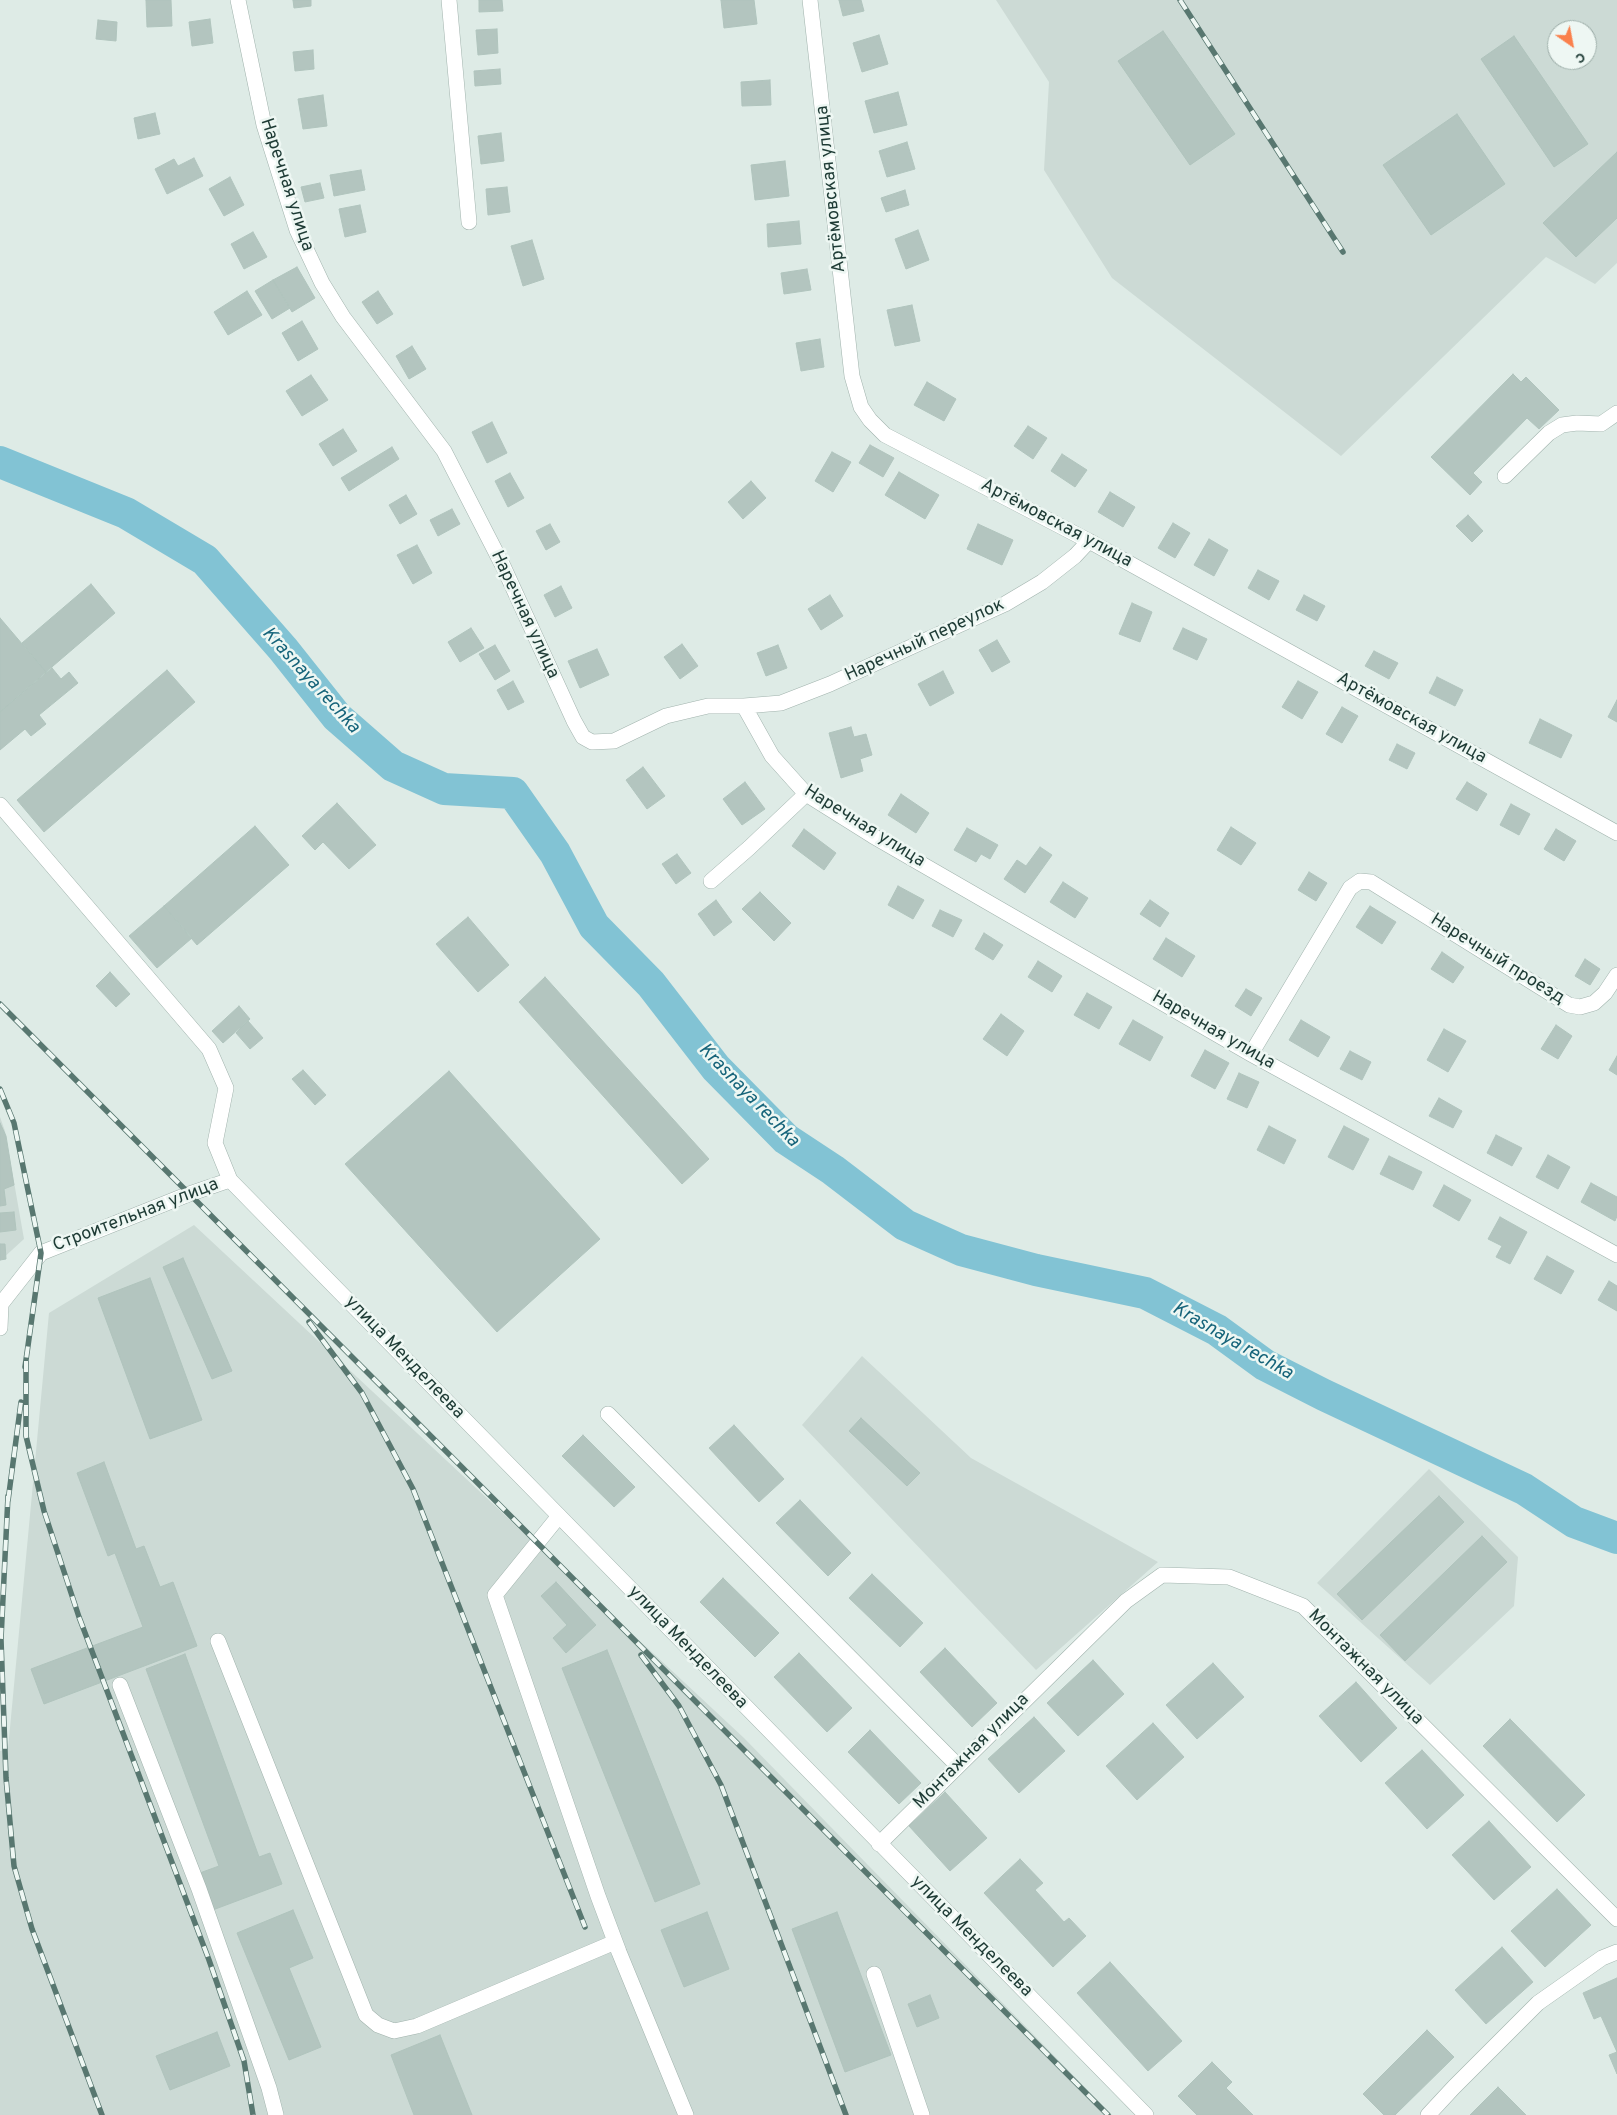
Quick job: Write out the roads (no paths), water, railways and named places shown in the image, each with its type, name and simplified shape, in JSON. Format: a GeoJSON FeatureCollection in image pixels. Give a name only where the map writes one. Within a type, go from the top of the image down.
{"type":"FeatureCollection","features":[{"type":"Feature","properties":{"kind":"street","name":"Наречная улица"},"geometry":{"type":"LineString","coordinates":[[238,0],[264,125],[297,230],[322,283],[343,317],[444,451],[504,568],[583,737],[592,742],[614,741],[666,716],[708,706],[744,706],[772,756],[806,794],[873,836],[1251,1054],[1617,1255]]}},
{"type":"Feature","properties":{"kind":"street"},"geometry":{"type":"LineString","coordinates":[[449,0],[469,222]]}},
{"type":"Feature","properties":{"kind":"street","name":"Артёмовская улица"},"geometry":{"type":"LineString","coordinates":[[810,0],[852,376],[861,407],[870,420],[885,435],[1089,541],[1617,833]]}},
{"type":"Feature","properties":{"kind":"street"},"geometry":{"type":"LineString","coordinates":[[1505,476],[1549,433],[1562,425],[1577,423],[1601,424],[1617,413]]}},
{"type":"Feature","properties":{"kind":"street","name":"Наречный переулок"},"geometry":{"type":"LineString","coordinates":[[744,706],[781,703],[789,700],[830,684],[1006,604],[1042,582],[1075,556],[1089,541]]}},
{"type":"Feature","properties":{"kind":"street"},"geometry":{"type":"LineString","coordinates":[[711,881],[806,794]]}},
{"type":"Feature","properties":{"kind":"street"},"geometry":{"type":"LineString","coordinates":[[0,805],[209,1049],[226,1088],[216,1143],[230,1180]]}},
{"type":"Feature","properties":{"kind":"street","name":"Наречный проезд"},"geometry":{"type":"LineString","coordinates":[[1251,1054],[1350,888],[1360,881],[1372,882],[1569,1005],[1580,1007],[1594,1004],[1605,993],[1617,975]]}},
{"type":"Feature","properties":{"kind":"street","name":"Строительная улица"},"geometry":{"type":"LineString","coordinates":[[0,1328],[1,1304],[41,1253],[189,1194],[230,1180]]}},
{"type":"Feature","properties":{"kind":"street","name":"улица Менделеева"},"geometry":{"type":"LineString","coordinates":[[230,1180],[1146,2115]]}},
{"type":"Feature","properties":{"kind":"street"},"geometry":{"type":"LineString","coordinates":[[608,1414],[958,1766]]}},
{"type":"Feature","properties":{"kind":"street"},"geometry":{"type":"LineString","coordinates":[[559,1516],[496,1594],[615,1942],[686,2115]]}},
{"type":"Feature","properties":{"kind":"street","name":"Монтажная улица"},"geometry":{"type":"LineString","coordinates":[[879,1844],[1126,1601],[1162,1575],[1229,1577],[1303,1606],[1617,1919]]}},
{"type":"Feature","properties":{"kind":"street"},"geometry":{"type":"LineString","coordinates":[[218,1642],[366,2015],[378,2025],[394,2031],[417,2026],[615,1942]]}},
{"type":"Feature","properties":{"kind":"street"},"geometry":{"type":"LineString","coordinates":[[120,1685],[199,1889],[269,2088],[276,2115]]}},
{"type":"Feature","properties":{"kind":"street"},"geometry":{"type":"LineString","coordinates":[[1428,2115],[1538,2003],[1602,1958],[1617,1952]]}},
{"type":"Feature","properties":{"kind":"street"},"geometry":{"type":"LineString","coordinates":[[874,1974],[922,2115]]}},
{"type":"Feature","properties":{"kind":"waterway","name":"Krasnaya rechka"},"geometry":{"type":"LineString","coordinates":[[0,462],[126,513],[205,560],[283,649],[337,717],[393,766],[444,789],[513,793],[555,853],[594,926],[651,984],[716,1068],[786,1139],[833,1170],[905,1225],[961,1250],[1036,1270],[1145,1293],[1217,1330],[1265,1365],[1324,1395],[1524,1489],[1574,1522],[1617,1538]]}},
{"type":"Feature","properties":{"kind":"railway"},"geometry":{"type":"LineString","coordinates":[[1180,0],[1343,252]]}},
{"type":"Feature","properties":{"kind":"railway"},"geometry":{"type":"LineString","coordinates":[[0,1004],[1108,2115]]}},
{"type":"Feature","properties":{"kind":"railway"},"geometry":{"type":"LineString","coordinates":[[0,1089],[14,1123],[41,1253],[25,1367]]}},
{"type":"Feature","properties":{"kind":"railway"},"geometry":{"type":"LineString","coordinates":[[309,1322],[362,1393],[413,1489],[585,1927]]}},
{"type":"Feature","properties":{"kind":"railway"},"geometry":{"type":"LineString","coordinates":[[26,1361],[26,1436],[44,1511],[79,1617],[209,1960],[244,2061],[253,2115]]}},
{"type":"Feature","properties":{"kind":"railway"},"geometry":{"type":"LineString","coordinates":[[8,1501],[21,1402]]}},
{"type":"Feature","properties":{"kind":"railway"},"geometry":{"type":"LineString","coordinates":[[8,1496],[1,1639],[6,1778],[14,1866],[32,1929],[102,2115]]}},
{"type":"Feature","properties":{"kind":"railway"},"geometry":{"type":"LineString","coordinates":[[641,1655],[679,1706],[721,1785],[846,2115]]}}]}
